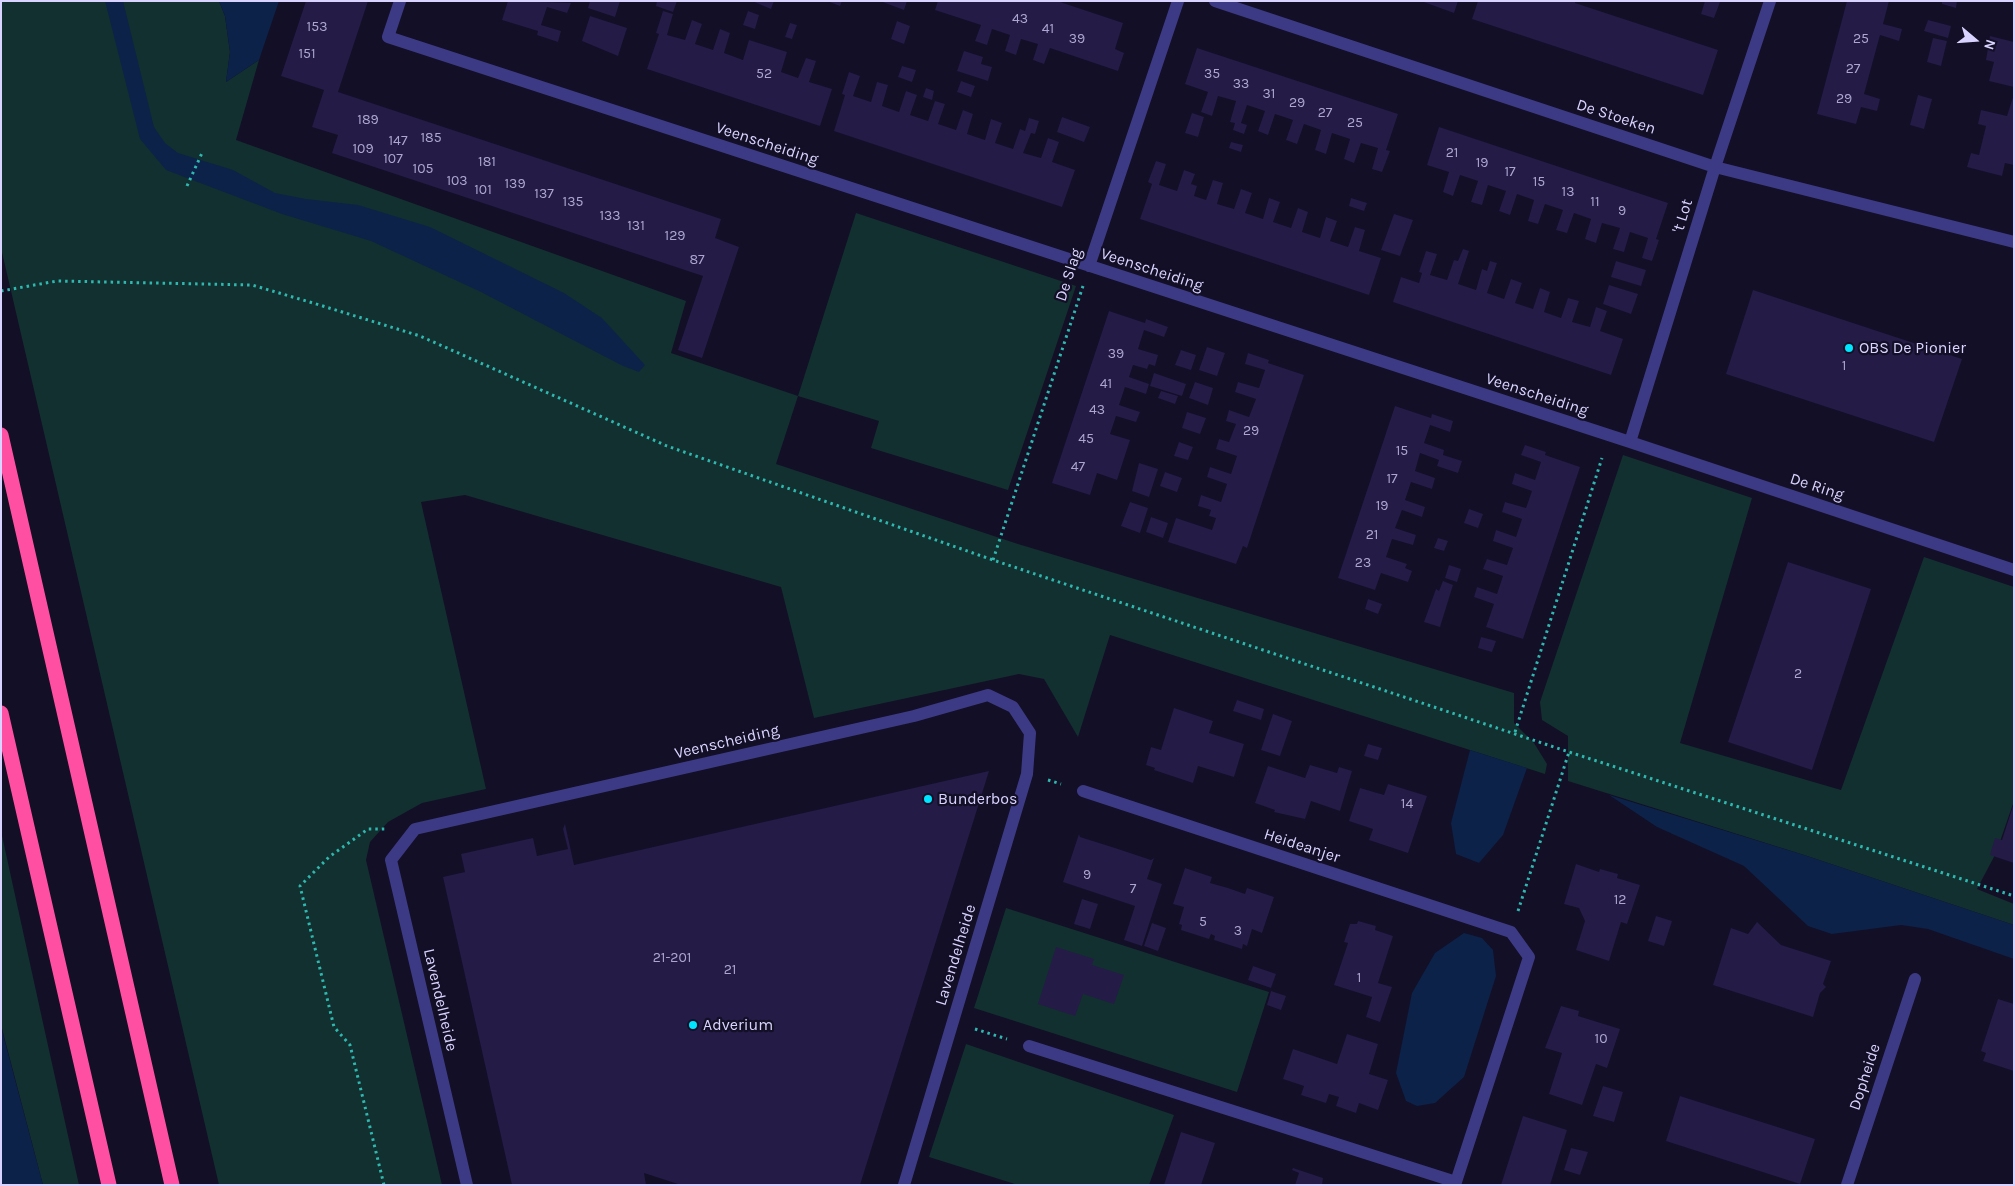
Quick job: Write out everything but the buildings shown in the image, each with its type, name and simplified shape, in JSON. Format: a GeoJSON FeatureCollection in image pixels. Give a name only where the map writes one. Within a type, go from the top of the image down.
{"type":"FeatureCollection","features":[{"type":"Feature","properties":{"kind":"highway"},"geometry":{"type":"LineString","coordinates":[[1,435],[172,1185]]}},
{"type":"Feature","properties":{"kind":"highway"},"geometry":{"type":"LineString","coordinates":[[1,712],[109,1185]]}},
{"type":"Feature","properties":{"kind":"street","name":"Veenscheiding"},"geometry":{"type":"LineString","coordinates":[[400,1],[388,37],[1609,436]]}},
{"type":"Feature","properties":{"kind":"street","name":"De Slag"},"geometry":{"type":"LineString","coordinates":[[1089,266],[1178,1]]}},
{"type":"Feature","properties":{"kind":"street","name":"De Stoeken"},"geometry":{"type":"LineString","coordinates":[[1215,1],[1715,166],[2014,242]]}},
{"type":"Feature","properties":{"kind":"street","name":"'t Lot"},"geometry":{"type":"LineString","coordinates":[[1630,442],[1715,166],[1770,1]]}},
{"type":"Feature","properties":{"kind":"street","name":"De Ring"},"geometry":{"type":"LineString","coordinates":[[1609,436],[2014,570]]}},
{"type":"Feature","properties":{"kind":"street","name":"Veenscheiding"},"geometry":{"type":"LineString","coordinates":[[415,829],[914,716],[988,695],[1013,707],[1030,733]]}},
{"type":"Feature","properties":{"kind":"street","name":"Lavendelheide"},"geometry":{"type":"LineString","coordinates":[[904,1185],[1028,774],[1030,733]]}},
{"type":"Feature","properties":{"kind":"street","name":"Heideanjer"},"geometry":{"type":"LineString","coordinates":[[1083,791],[1511,932]]}},
{"type":"Feature","properties":{"kind":"street","name":"Lavendelheide"},"geometry":{"type":"LineString","coordinates":[[415,829],[391,860],[467,1185]]}},
{"type":"Feature","properties":{"kind":"street"},"geometry":{"type":"LineString","coordinates":[[1029,1046],[1455,1183],[1529,957],[1511,932]]}},
{"type":"Feature","properties":{"kind":"street","name":"Dopheide"},"geometry":{"type":"LineString","coordinates":[[1847,1185],[1914,979]]}},
{"type":"Feature","properties":{"kind":"path"},"geometry":{"type":"LineString","coordinates":[[187,186],[202,154]]}},
{"type":"Feature","properties":{"kind":"path","name":"De Slag"},"geometry":{"type":"LineString","coordinates":[[993,560],[1089,266]]}},
{"type":"Feature","properties":{"kind":"path"},"geometry":{"type":"LineString","coordinates":[[1,292],[57,281],[252,285],[313,303],[420,336],[667,446],[993,560],[1515,732],[1569,752],[2014,896]]}},
{"type":"Feature","properties":{"kind":"path"},"geometry":{"type":"LineString","coordinates":[[1515,732],[1609,436]]}},
{"type":"Feature","properties":{"kind":"path"},"geometry":{"type":"LineString","coordinates":[[1511,932],[1569,752]]}},
{"type":"Feature","properties":{"kind":"path"},"geometry":{"type":"LineString","coordinates":[[1028,774],[1083,791]]}},
{"type":"Feature","properties":{"kind":"path"},"geometry":{"type":"LineString","coordinates":[[384,1185],[350,1045],[334,1027],[300,886],[329,857],[368,829],[415,829]]}},
{"type":"Feature","properties":{"kind":"path"},"geometry":{"type":"LineString","coordinates":[[952,1022],[1029,1046]]}},
{"type":"Feature","properties":{"kind":"green space"},"geometry":{"type":"Polygon","coordinates":[[[1,1],[219,1],[225,16],[230,52],[226,82],[259,60],[236,140],[686,301],[671,353],[798,396],[776,464],[1018,544],[1514,693],[1514,723],[1534,743],[1547,764],[1545,774],[1110,635],[1078,737],[1044,679],[1019,674],[814,718],[781,587],[465,495],[421,502],[486,789],[422,803],[388,822],[370,842],[366,860],[442,1185],[219,1185],[1,248],[1,1]]]}},
{"type":"Feature","properties":{"kind":"green space"},"geometry":{"type":"Polygon","coordinates":[[[856,213],[1076,286],[1008,490],[871,448],[879,421],[798,396],[856,213]]]}},
{"type":"Feature","properties":{"kind":"green space"},"geometry":{"type":"Polygon","coordinates":[[[1623,455],[1752,498],[1680,743],[1841,790],[1924,557],[2014,587],[2014,801],[1996,853],[1977,889],[2014,904],[2014,925],[1804,855],[1568,781],[1568,736],[1542,720],[1540,702],[1623,455]]]}},
{"type":"Feature","properties":{"kind":"green space"},"geometry":{"type":"Polygon","coordinates":[[[1,831],[79,1185],[43,1185],[1,1025],[1,831]]]}},
{"type":"Feature","properties":{"kind":"green space"},"geometry":{"type":"Polygon","coordinates":[[[1006,908],[1269,992],[1237,1092],[974,1008],[1006,908]]]}},
{"type":"Feature","properties":{"kind":"green space"},"geometry":{"type":"Polygon","coordinates":[[[966,1044],[1174,1115],[1149,1185],[1018,1185],[929,1157],[966,1044]]]}},
{"type":"Feature","properties":{"kind":"water"},"geometry":{"type":"Polygon","coordinates":[[[105,1],[123,1],[154,127],[165,143],[178,153],[233,170],[275,193],[306,199],[358,205],[430,227],[564,293],[602,318],[645,365],[639,372],[623,366],[481,292],[371,241],[282,214],[166,170],[140,139],[105,1]]]}},
{"type":"Feature","properties":{"kind":"water"},"geometry":{"type":"Polygon","coordinates":[[[219,1],[279,1],[259,60],[226,82],[230,52],[225,16],[219,1]]]}},
{"type":"Feature","properties":{"kind":"water"},"geometry":{"type":"Polygon","coordinates":[[[1470,750],[1527,768],[1503,835],[1479,863],[1456,854],[1451,823],[1470,750]]]}},
{"type":"Feature","properties":{"kind":"water"},"geometry":{"type":"Polygon","coordinates":[[[1609,795],[1804,855],[2014,925],[2014,959],[1928,929],[1901,925],[1832,934],[1808,926],[1744,866],[1657,827],[1609,795]]]}},
{"type":"Feature","properties":{"kind":"water"},"geometry":{"type":"Polygon","coordinates":[[[1464,933],[1482,938],[1493,950],[1496,976],[1464,1077],[1435,1103],[1417,1106],[1406,1101],[1396,1073],[1412,993],[1435,953],[1464,933]]]}},
{"type":"Feature","properties":{"kind":"water"},"geometry":{"type":"Polygon","coordinates":[[[1,1025],[4,1038],[43,1185],[1,1185],[1,1025]]]}},
{"type":"Feature","properties":{"kind":"place","name":"OBS De Pionier"},"geometry":{"type":"Point","coordinates":[1849,348]}},
{"type":"Feature","properties":{"kind":"place","name":"Bunderbos"},"geometry":{"type":"Point","coordinates":[928,799]}},
{"type":"Feature","properties":{"kind":"place","name":"Adverium"},"geometry":{"type":"Point","coordinates":[693,1025]}}]}
